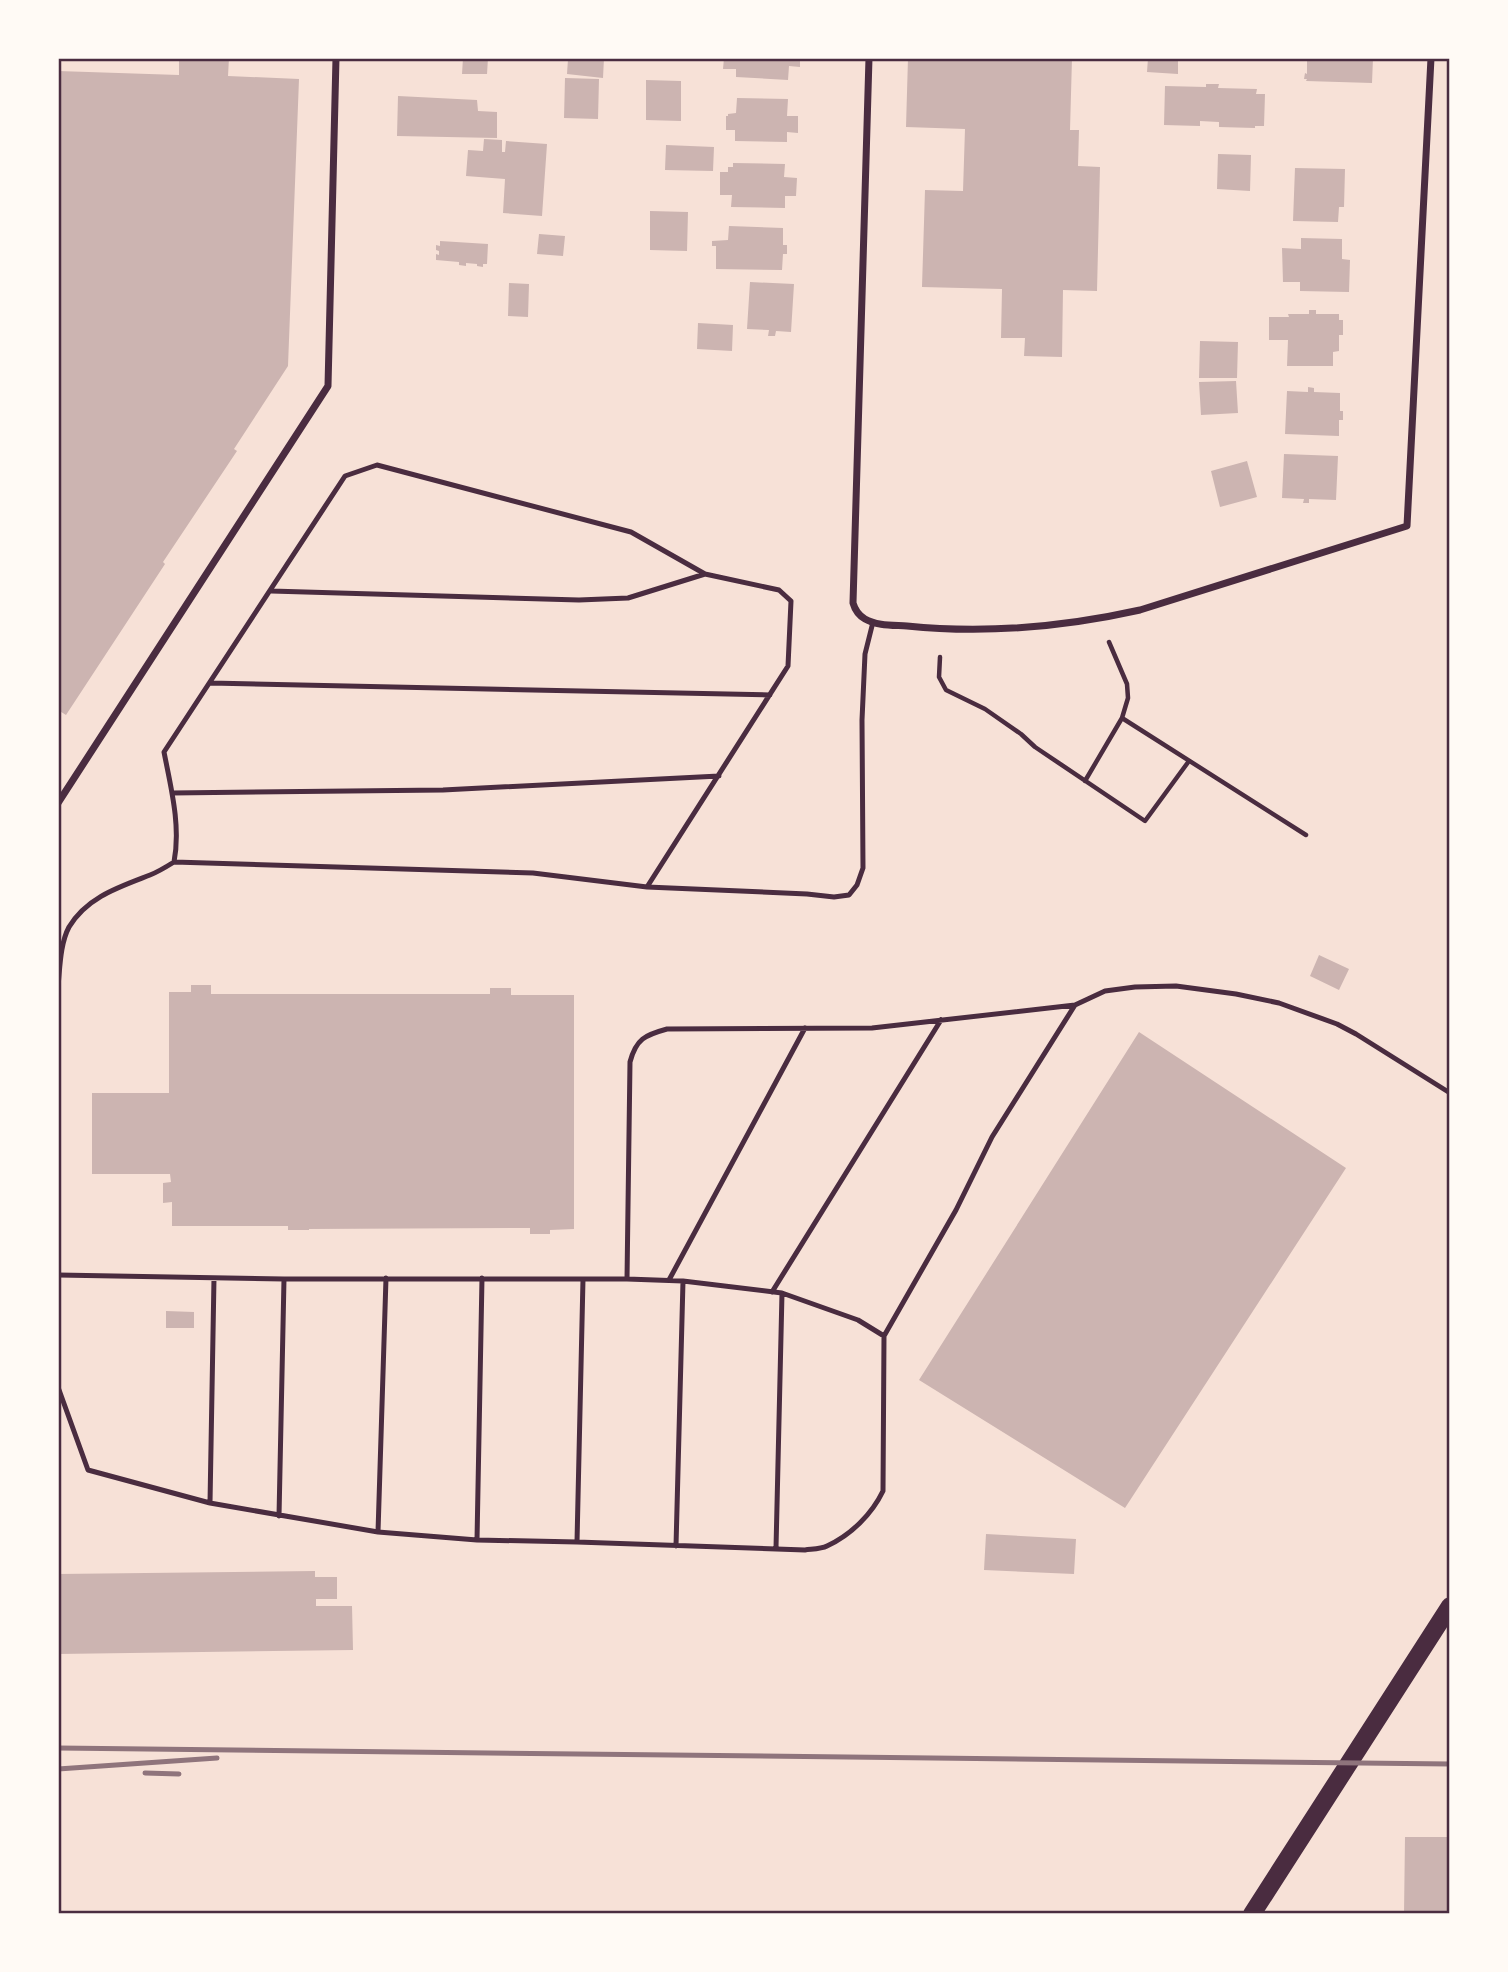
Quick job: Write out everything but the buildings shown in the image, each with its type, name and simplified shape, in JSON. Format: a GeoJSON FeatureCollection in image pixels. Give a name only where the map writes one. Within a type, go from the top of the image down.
{"type":"FeatureCollection","features":[{"type":"Feature","properties":{"kind":"main road"},"geometry":{"type":"LineString","coordinates":[[1252,1914],[1450,1606]]}},
{"type":"Feature","properties":{"kind":"street"},"geometry":{"type":"LineString","coordinates":[[58,803],[328,386],[336,58]]}},
{"type":"Feature","properties":{"kind":"street"},"geometry":{"type":"LineString","coordinates":[[870,58],[853,603],[856,612],[863,619],[873,622],[920,628],[993,629],[1067,624],[1140,610],[1407,526],[1432,58]]}},
{"type":"Feature","properties":{"kind":"lane"},"geometry":{"type":"LineString","coordinates":[[174,862],[177,846],[172,793],[164,752],[345,476],[377,465],[631,532],[705,574],[779,590],[791,601],[788,666],[647,887]]}},
{"type":"Feature","properties":{"kind":"lane"},"geometry":{"type":"LineString","coordinates":[[270,591],[579,600],[628,598],[705,574]]}},
{"type":"Feature","properties":{"kind":"lane"},"geometry":{"type":"LineString","coordinates":[[58,986],[62,950],[68,928],[87,906],[109,891],[152,875],[174,862],[533,873],[647,887],[834,897],[849,895],[857,885],[863,868],[862,720],[865,654],[873,622]]}},
{"type":"Feature","properties":{"kind":"lane"},"geometry":{"type":"LineString","coordinates":[[209,683],[770,695]]}},
{"type":"Feature","properties":{"kind":"lane"},"geometry":{"type":"LineString","coordinates":[[172,793],[443,790],[719,776]]}},
{"type":"Feature","properties":{"kind":"lane"},"geometry":{"type":"LineString","coordinates":[[627,1279],[630,1062],[634,1047],[648,1034],[667,1029],[872,1028],[1075,1005],[1105,991],[1135,987],[1194,988],[1279,1003],[1337,1024],[1450,1093]]}},
{"type":"Feature","properties":{"kind":"lane"},"geometry":{"type":"LineString","coordinates":[[58,1387],[88,1470],[210,1503],[378,1532],[477,1540],[805,1550],[826,1547],[860,1523],[875,1508],[883,1491],[884,1336],[956,1210],[992,1137],[1075,1005]]}},
{"type":"Feature","properties":{"kind":"lane"},"geometry":{"type":"LineString","coordinates":[[772,1292],[941,1020]]}},
{"type":"Feature","properties":{"kind":"lane"},"geometry":{"type":"LineString","coordinates":[[669,1280],[805,1028]]}},
{"type":"Feature","properties":{"kind":"lane"},"geometry":{"type":"LineString","coordinates":[[58,1275],[683,1281],[782,1293],[858,1320],[884,1336]]}},
{"type":"Feature","properties":{"kind":"lane"},"geometry":{"type":"LineString","coordinates":[[210,1503],[214,1278]]}},
{"type":"Feature","properties":{"kind":"lane"},"geometry":{"type":"LineString","coordinates":[[378,1532],[387,1278]]}},
{"type":"Feature","properties":{"kind":"lane"},"geometry":{"type":"LineString","coordinates":[[477,1540],[482,1278]]}},
{"type":"Feature","properties":{"kind":"lane"},"geometry":{"type":"LineString","coordinates":[[279,1516],[284,1279]]}},
{"type":"Feature","properties":{"kind":"lane"},"geometry":{"type":"LineString","coordinates":[[577,1542],[583,1279]]}},
{"type":"Feature","properties":{"kind":"lane"},"geometry":{"type":"LineString","coordinates":[[676,1546],[683,1281]]}},
{"type":"Feature","properties":{"kind":"lane"},"geometry":{"type":"LineString","coordinates":[[776,1548],[782,1293]]}},
{"type":"Feature","properties":{"kind":"path"},"geometry":{"type":"LineString","coordinates":[[1085,781],[1122,718],[1128,698],[1127,684],[1109,642]]}},
{"type":"Feature","properties":{"kind":"path"},"geometry":{"type":"LineString","coordinates":[[940,657],[939,677],[946,690],[985,709],[1035,747],[1145,821],[1189,761]]}},
{"type":"Feature","properties":{"kind":"path"},"geometry":{"type":"LineString","coordinates":[[1122,718],[1306,835]]}},
{"type":"Feature","properties":{"kind":"railway"},"geometry":{"type":"LineString","coordinates":[[58,1748],[1450,1764]]}},
{"type":"Feature","properties":{"kind":"railway"},"geometry":{"type":"LineString","coordinates":[[58,1769],[217,1758]]}},
{"type":"Feature","properties":{"kind":"railway"},"geometry":{"type":"LineString","coordinates":[[145,1773],[179,1774]]}}]}
